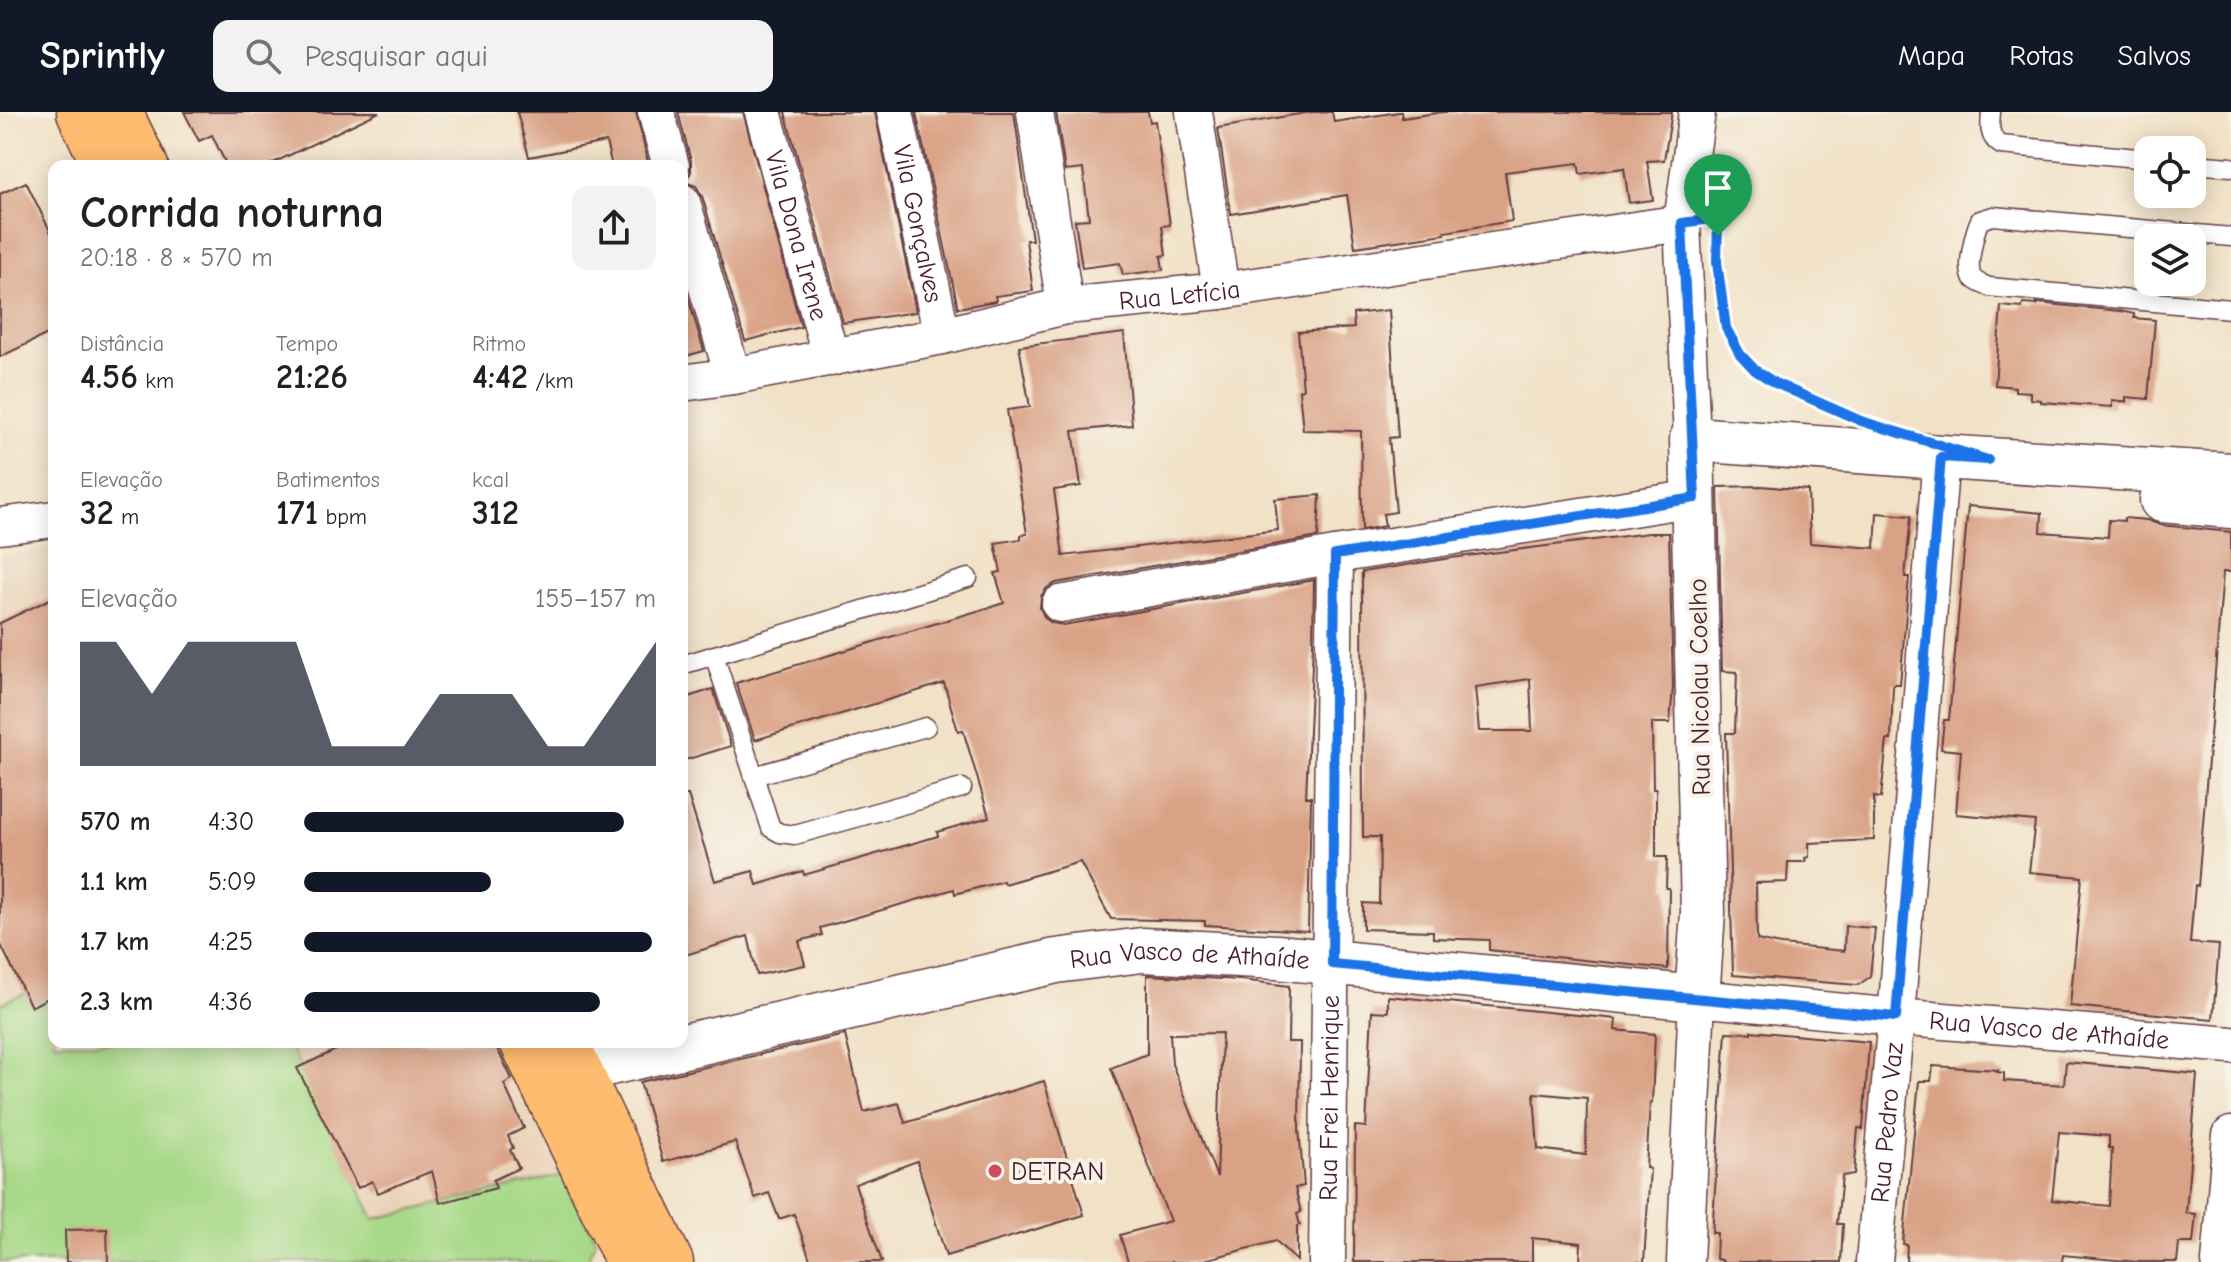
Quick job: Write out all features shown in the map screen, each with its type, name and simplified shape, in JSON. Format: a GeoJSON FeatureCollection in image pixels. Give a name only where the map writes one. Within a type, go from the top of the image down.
{"type":"FeatureCollection","features":[{"type":"Feature","properties":{"kind":"main road"},"geometry":{"type":"LineString","coordinates":[[79,112],[101,160]]}},
{"type":"Feature","properties":{"kind":"main road"},"geometry":{"type":"LineString","coordinates":[[120,112],[143,160]]}},
{"type":"Feature","properties":{"kind":"main road"},"geometry":{"type":"LineString","coordinates":[[532,1048],[562,1065],[671,1262]]}},
{"type":"Feature","properties":{"kind":"main road"},"geometry":{"type":"LineString","coordinates":[[562,1065],[628,1262]]}},
{"type":"Feature","properties":{"kind":"street"},"geometry":{"type":"LineString","coordinates":[[656,112],[669,160]]}},
{"type":"Feature","properties":{"kind":"street","name":"Vila Dona Irene"},"geometry":{"type":"LineString","coordinates":[[763,112],[831,358]]}},
{"type":"Feature","properties":{"kind":"street","name":"Vila Gonçalves"},"geometry":{"type":"LineString","coordinates":[[895,112],[942,336]]}},
{"type":"Feature","properties":{"kind":"street"},"geometry":{"type":"LineString","coordinates":[[1035,112],[1065,306]]}},
{"type":"Feature","properties":{"kind":"street"},"geometry":{"type":"LineString","coordinates":[[1194,112],[1221,291]]}},
{"type":"Feature","properties":{"kind":"street","name":"Rua Nicolau Coelho"},"geometry":{"type":"LineString","coordinates":[[1685,1262],[1703,913],[1694,466],[1682,223],[1697,112]]}},
{"type":"Feature","properties":{"kind":"street"},"geometry":{"type":"LineString","coordinates":[[688,222],[733,376]]}},
{"type":"Feature","properties":{"kind":"street","name":"Rua Letícia"},"geometry":{"type":"LineString","coordinates":[[688,382],[942,336],[1065,306],[1221,291],[1682,223]]}},
{"type":"Feature","properties":{"kind":"street"},"geometry":{"type":"LineString","coordinates":[[1060,604],[1335,555],[1694,466],[2231,475]]}},
{"type":"Feature","properties":{"kind":"street"},"geometry":{"type":"LineString","coordinates":[[1939,469],[2231,506]]}},
{"type":"Feature","properties":{"kind":"street","name":"Rua Pedro Vaz"},"geometry":{"type":"LineString","coordinates":[[1874,1262],[1939,469]]}},
{"type":"Feature","properties":{"kind":"street"},"geometry":{"type":"LineString","coordinates":[[0,526],[48,520]]}},
{"type":"Feature","properties":{"kind":"street","name":"Rua Frei Henrique"},"geometry":{"type":"LineString","coordinates":[[1327,1260],[1335,555]]}},
{"type":"Feature","properties":{"kind":"street","name":"Rua Vasco de Athaíde"},"geometry":{"type":"LineString","coordinates":[[688,1038],[1056,961],[1142,950],[1277,957],[1896,1017],[2231,1045]]}},
{"type":"Feature","properties":{"kind":"street","name":"Rua Vasco de Athaíde"},"geometry":{"type":"LineString","coordinates":[[562,1065],[643,1048]]}},
{"type":"Feature","properties":{"kind":"street"},"geometry":{"type":"LineString","coordinates":[[2220,1262],[2231,1135]]}},
{"type":"Feature","properties":{"kind":"lane"},"geometry":{"type":"LineString","coordinates":[[1991,112],[1989,130],[2001,145],[2134,158]]}},
{"type":"Feature","properties":{"kind":"lane"},"geometry":{"type":"LineString","coordinates":[[2206,165],[2231,167]]}},
{"type":"Feature","properties":{"kind":"lane"},"geometry":{"type":"LineString","coordinates":[[2231,237],[1993,216],[1980,220],[1975,230],[1970,273],[1975,281],[1989,287],[2231,309]]}},
{"type":"Feature","properties":{"kind":"lane"},"geometry":{"type":"LineString","coordinates":[[688,663],[968,578]]}},
{"type":"Feature","properties":{"kind":"lane"},"geometry":{"type":"LineString","coordinates":[[714,655],[771,828],[780,833],[795,835],[962,788]]}},
{"type":"Feature","properties":{"kind":"lane"},"geometry":{"type":"LineString","coordinates":[[754,776],[926,727]]}},
{"type":"Feature","properties":{"kind":"path"},"geometry":{"type":"LineString","coordinates":[[1721,299],[1726,328],[1740,354],[1755,370],[1775,383],[1838,412]]}},
{"type":"Feature","properties":{"kind":"shaded area"},"geometry":{"type":"Polygon","coordinates":[[[48,548],[48,984],[0,1004],[0,556],[48,548]]]}},
{"type":"Feature","properties":{"kind":"shaded area"},"geometry":{"type":"Polygon","coordinates":[[[291,1048],[504,1048],[564,1175],[374,1219],[291,1048]]]}},
{"type":"Feature","properties":{"kind":"green space"},"geometry":{"type":"Polygon","coordinates":[[[48,984],[48,1048],[291,1048],[374,1219],[564,1175],[596,1241],[589,1254],[592,1262],[0,1262],[0,1004],[48,984]]]}},
{"type":"Feature","properties":{"kind":"building"},"geometry":{"type":"Polygon","coordinates":[[[184,112],[379,112],[279,160],[224,160],[212,135],[199,141],[184,112]]]}},
{"type":"Feature","properties":{"kind":"building"},"geometry":{"type":"Polygon","coordinates":[[[517,112],[636,112],[648,160],[610,160],[606,142],[529,157],[517,112]]]}},
{"type":"Feature","properties":{"kind":"building"},"geometry":{"type":"Polygon","coordinates":[[[678,112],[743,112],[801,327],[745,341],[702,196],[696,186],[688,183],[691,161],[678,112]]]}},
{"type":"Feature","properties":{"kind":"building"},"geometry":{"type":"Polygon","coordinates":[[[785,112],[875,112],[916,312],[843,323],[785,112]]]}},
{"type":"Feature","properties":{"kind":"building"},"geometry":{"type":"Polygon","coordinates":[[[916,112],[1014,112],[1032,240],[1026,240],[1033,291],[995,296],[996,301],[958,308],[916,112]]]}},
{"type":"Feature","properties":{"kind":"building"},"geometry":{"type":"Polygon","coordinates":[[[1056,112],[1148,112],[1150,122],[1155,121],[1170,225],[1162,226],[1166,255],[1161,256],[1163,270],[1123,275],[1120,263],[1082,268],[1075,220],[1089,219],[1083,169],[1065,171],[1056,112]]]}},
{"type":"Feature","properties":{"kind":"building"},"geometry":{"type":"Polygon","coordinates":[[[1311,112],[1332,112],[1334,122],[1399,112],[1402,118],[1443,112],[1672,112],[1664,160],[1647,161],[1653,200],[1629,203],[1624,168],[1580,174],[1578,163],[1505,172],[1512,221],[1355,247],[1347,195],[1231,214],[1218,128],[1311,112]]]}},
{"type":"Feature","properties":{"kind":"building"},"geometry":{"type":"Polygon","coordinates":[[[26,182],[48,227],[48,334],[0,357],[0,194],[26,182]]]}},
{"type":"Feature","properties":{"kind":"building"},"geometry":{"type":"Polygon","coordinates":[[[688,297],[704,351],[688,355],[688,297]]]}},
{"type":"Feature","properties":{"kind":"building"},"geometry":{"type":"Polygon","coordinates":[[[2023,304],[2120,311],[2134,314],[2134,318],[2155,320],[2148,399],[2126,397],[2126,402],[2112,400],[2112,407],[2041,402],[2030,399],[2030,392],[1995,385],[2001,306],[2022,308],[2023,304]]]}},
{"type":"Feature","properties":{"kind":"building"},"geometry":{"type":"Polygon","coordinates":[[[1389,310],[1398,437],[1389,438],[1396,512],[1383,514],[1385,526],[1362,530],[1361,431],[1303,430],[1298,332],[1354,328],[1353,314],[1389,310]]]}},
{"type":"Feature","properties":{"kind":"building"},"geometry":{"type":"Polygon","coordinates":[[[1124,333],[1132,425],[1073,431],[1081,486],[1054,490],[1063,556],[1278,530],[1275,499],[1320,495],[1318,537],[1056,583],[1041,596],[1040,608],[1052,623],[1064,625],[1314,580],[1306,797],[1311,797],[1308,931],[1205,925],[1205,921],[1111,919],[1080,862],[1004,884],[1003,881],[955,894],[954,889],[820,928],[822,935],[799,941],[805,965],[757,975],[748,936],[688,954],[688,795],[715,881],[753,871],[757,885],[803,871],[804,875],[938,836],[937,832],[989,817],[963,730],[958,731],[944,683],[755,740],[736,683],[1004,603],[995,573],[1001,572],[995,543],[1021,539],[1021,535],[1027,534],[1007,410],[1030,407],[1019,346],[1124,333]]]}},
{"type":"Feature","properties":{"kind":"building"},"geometry":{"type":"Polygon","coordinates":[[[1761,486],[1808,490],[1810,543],[1875,548],[1877,513],[1911,516],[1900,684],[1893,684],[1891,740],[1887,740],[1881,798],[1874,797],[1874,840],[1809,843],[1806,862],[1788,862],[1787,882],[1756,883],[1757,940],[1844,951],[1845,926],[1875,928],[1870,977],[1858,985],[1733,975],[1726,733],[1735,733],[1737,672],[1722,671],[1718,487],[1761,486]]]}},
{"type":"Feature","properties":{"kind":"building"},"geometry":{"type":"Polygon","coordinates":[[[1968,506],[2042,513],[2041,532],[2108,537],[2109,520],[2124,521],[2124,518],[2231,532],[2231,572],[2223,572],[2198,886],[2195,885],[2190,943],[2219,945],[2213,1019],[2070,1006],[2082,877],[2029,872],[2035,821],[1956,814],[1961,751],[1941,749],[1944,720],[1949,720],[1968,506]]]}},
{"type":"Feature","properties":{"kind":"building"},"geometry":{"type":"Polygon","coordinates":[[[1669,533],[1673,686],[1670,723],[1652,723],[1656,857],[1667,857],[1668,969],[1489,950],[1489,940],[1433,938],[1433,931],[1363,929],[1363,903],[1379,904],[1380,837],[1363,837],[1362,572],[1451,558],[1669,533]],[[1530,679],[1475,687],[1479,731],[1532,731],[1530,679]]]}},
{"type":"Feature","properties":{"kind":"building"},"geometry":{"type":"Polygon","coordinates":[[[48,600],[48,998],[31,1007],[0,943],[0,623],[48,600]]]}},
{"type":"Feature","properties":{"kind":"building"},"geometry":{"type":"Polygon","coordinates":[[[713,689],[731,746],[688,759],[688,697],[713,689]]]}},
{"type":"Feature","properties":{"kind":"building"},"geometry":{"type":"Polygon","coordinates":[[[1147,975],[1289,986],[1288,1042],[1300,1042],[1299,1129],[1304,1186],[1295,1188],[1301,1212],[1297,1214],[1300,1225],[1297,1226],[1297,1261],[1276,1241],[1197,1262],[1128,1262],[1120,1235],[1170,1221],[1111,1068],[1147,1054],[1147,975]],[[1222,1033],[1170,1034],[1172,1064],[1217,1177],[1222,1033]]]}},
{"type":"Feature","properties":{"kind":"building"},"geometry":{"type":"Polygon","coordinates":[[[1388,996],[1616,1019],[1615,1030],[1655,1034],[1646,1168],[1650,1169],[1644,1262],[1580,1262],[1581,1243],[1532,1238],[1532,1262],[1354,1262],[1355,1126],[1366,1127],[1372,1011],[1388,1012],[1388,996]],[[1534,1093],[1538,1149],[1586,1155],[1587,1098],[1534,1093]]]}},
{"type":"Feature","properties":{"kind":"building"},"geometry":{"type":"Polygon","coordinates":[[[1751,1031],[1869,1042],[1863,1129],[1858,1128],[1854,1174],[1842,1176],[1837,1224],[1843,1224],[1841,1262],[1722,1262],[1716,1259],[1717,1233],[1712,1233],[1726,1032],[1751,1031]]]}},
{"type":"Feature","properties":{"kind":"building","name":"DETRAN"},"geometry":{"type":"Polygon","coordinates":[[[845,1035],[864,1112],[899,1103],[905,1123],[1044,1081],[1084,1215],[946,1256],[917,1161],[855,1184],[882,1262],[811,1262],[794,1214],[779,1219],[769,1193],[755,1198],[735,1142],[663,1162],[640,1082],[845,1035]]]}},
{"type":"Feature","properties":{"kind":"building"},"geometry":{"type":"Polygon","coordinates":[[[340,1048],[497,1048],[512,1079],[504,1084],[524,1128],[508,1136],[513,1148],[510,1150],[519,1168],[493,1180],[496,1188],[440,1203],[432,1171],[378,1193],[372,1181],[358,1188],[297,1068],[340,1048]]]}},
{"type":"Feature","properties":{"kind":"building"},"geometry":{"type":"Polygon","coordinates":[[[2066,1062],[2197,1074],[2186,1213],[2196,1214],[2193,1243],[2179,1243],[2177,1262],[2063,1255],[2062,1262],[1906,1262],[1907,1245],[1903,1244],[1919,1081],[1931,1081],[1933,1066],[1998,1070],[2004,1073],[2004,1081],[2064,1085],[2066,1062]],[[2059,1132],[2052,1200],[2109,1206],[2112,1148],[2109,1148],[2109,1136],[2059,1132]]]}},
{"type":"Feature","properties":{"kind":"building"},"geometry":{"type":"Polygon","coordinates":[[[107,1229],[108,1262],[66,1262],[65,1230],[107,1229]]]}},
{"type":"Feature","properties":{"kind":"place","name":"DETRAN"},"geometry":{"type":"Point","coordinates":[995,1171]}},
{"type":"Feature","properties":{"kind":"route"},"geometry":{"type":"LineString","coordinates":[[1718,218],[1718,236],[1717,262],[1726,328],[1740,354],[1755,370],[1775,383],[1861,421],[1988,460],[1941,457],[1896,1017],[1332,964],[1335,555],[1695,498],[1682,223],[1718,218]]}}]}
